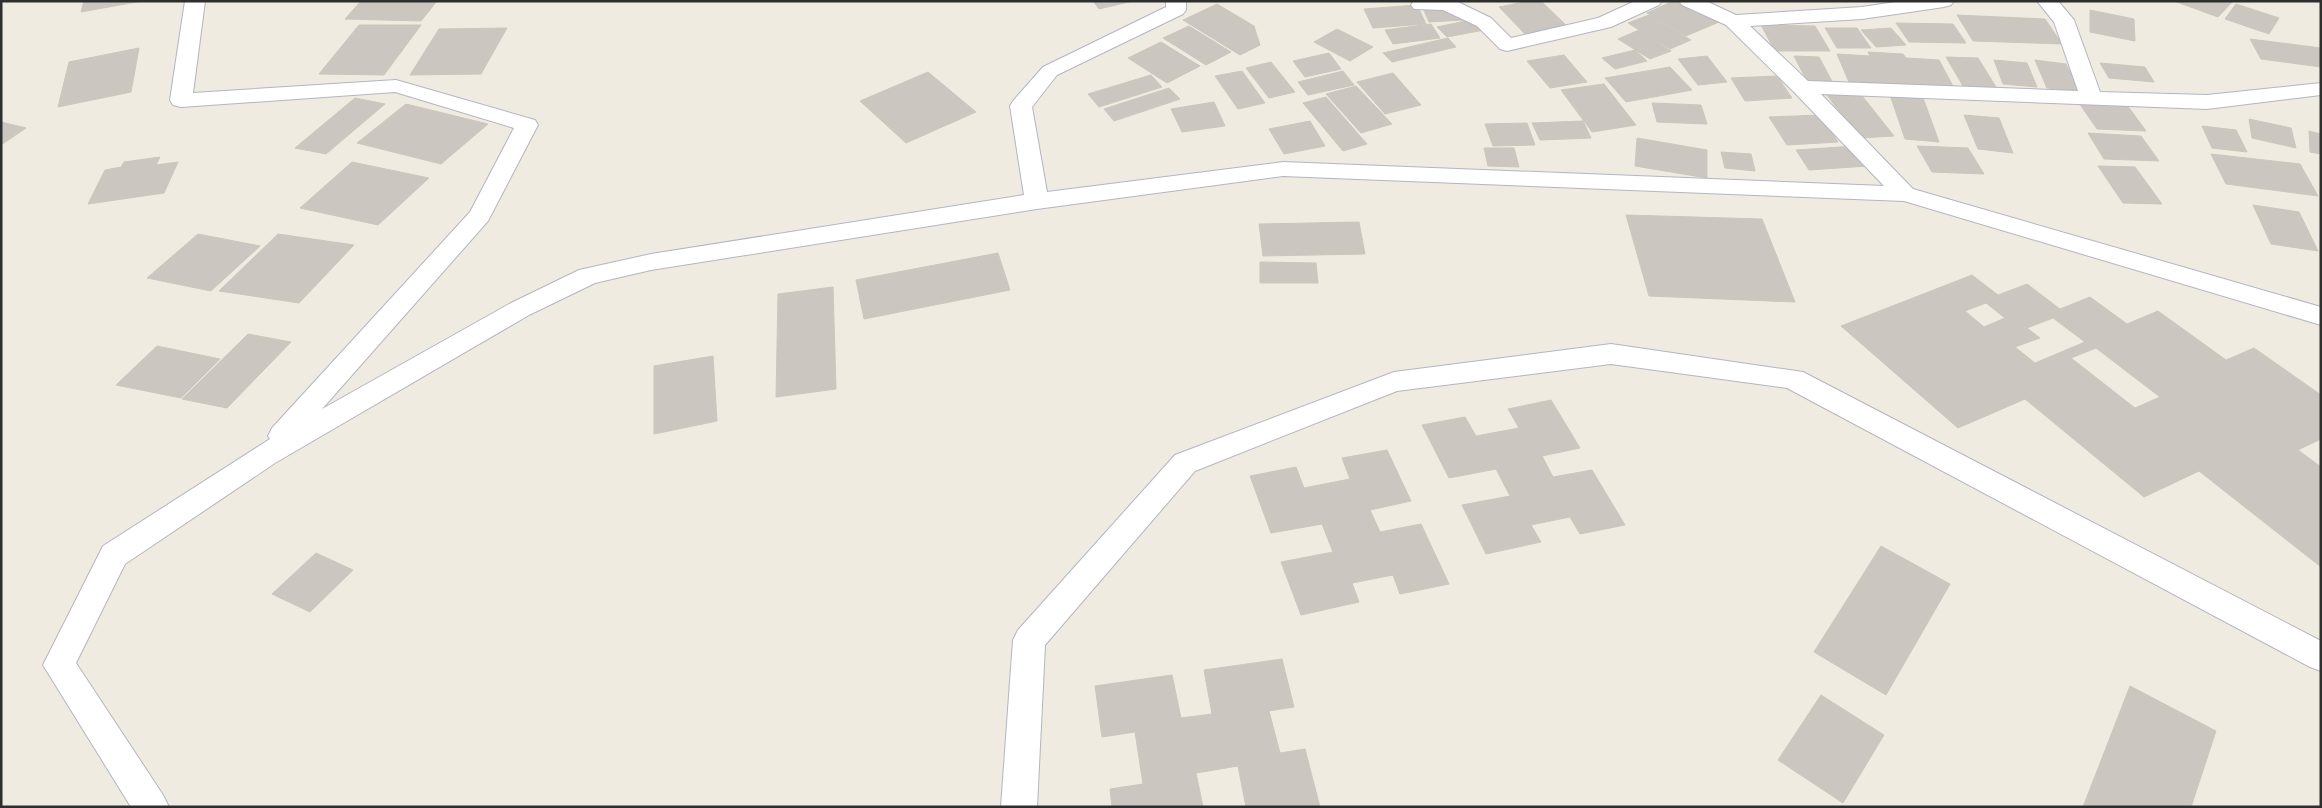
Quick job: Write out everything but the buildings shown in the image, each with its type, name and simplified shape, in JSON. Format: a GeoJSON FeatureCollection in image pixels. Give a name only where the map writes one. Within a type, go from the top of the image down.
{"type":"FeatureCollection","features":[{"type":"Feature","properties":{"kind":"street"},"geometry":{"type":"LineString","coordinates":[[195,1],[181,100],[396,86],[527,125],[480,216],[265,455]]}},
{"type":"Feature","properties":{"kind":"street"},"geometry":{"type":"LineString","coordinates":[[1037,202],[1022,106],[1050,71],[1176,10],[1176,1]]}},
{"type":"Feature","properties":{"kind":"street"},"geometry":{"type":"LineString","coordinates":[[1421,4],[1443,2],[1484,22],[1508,45],[1604,23],[1652,1]]}},
{"type":"Feature","properties":{"kind":"street"},"geometry":{"type":"LineString","coordinates":[[1689,1],[1733,21],[1802,87],[1905,194]]}},
{"type":"Feature","properties":{"kind":"street"},"geometry":{"type":"LineString","coordinates":[[1733,21],[1862,13],[1944,1]]}},
{"type":"Feature","properties":{"kind":"street"},"geometry":{"type":"LineString","coordinates":[[2047,1],[2064,20],[2092,97]]}},
{"type":"Feature","properties":{"kind":"street"},"geometry":{"type":"LineString","coordinates":[[1802,87],[2207,102],[2321,89]]}},
{"type":"Feature","properties":{"kind":"street"},"geometry":{"type":"LineString","coordinates":[[150,807],[59,665],[114,555],[265,455],[520,309],[588,276],[651,262],[1037,202],[1283,168],[1905,194],[2321,316]]}},
{"type":"Feature","properties":{"kind":"street"},"geometry":{"type":"LineString","coordinates":[[1019,807],[1029,640],[1185,463],[1394,382],[1611,354],[1793,379],[2321,657]]}}]}
